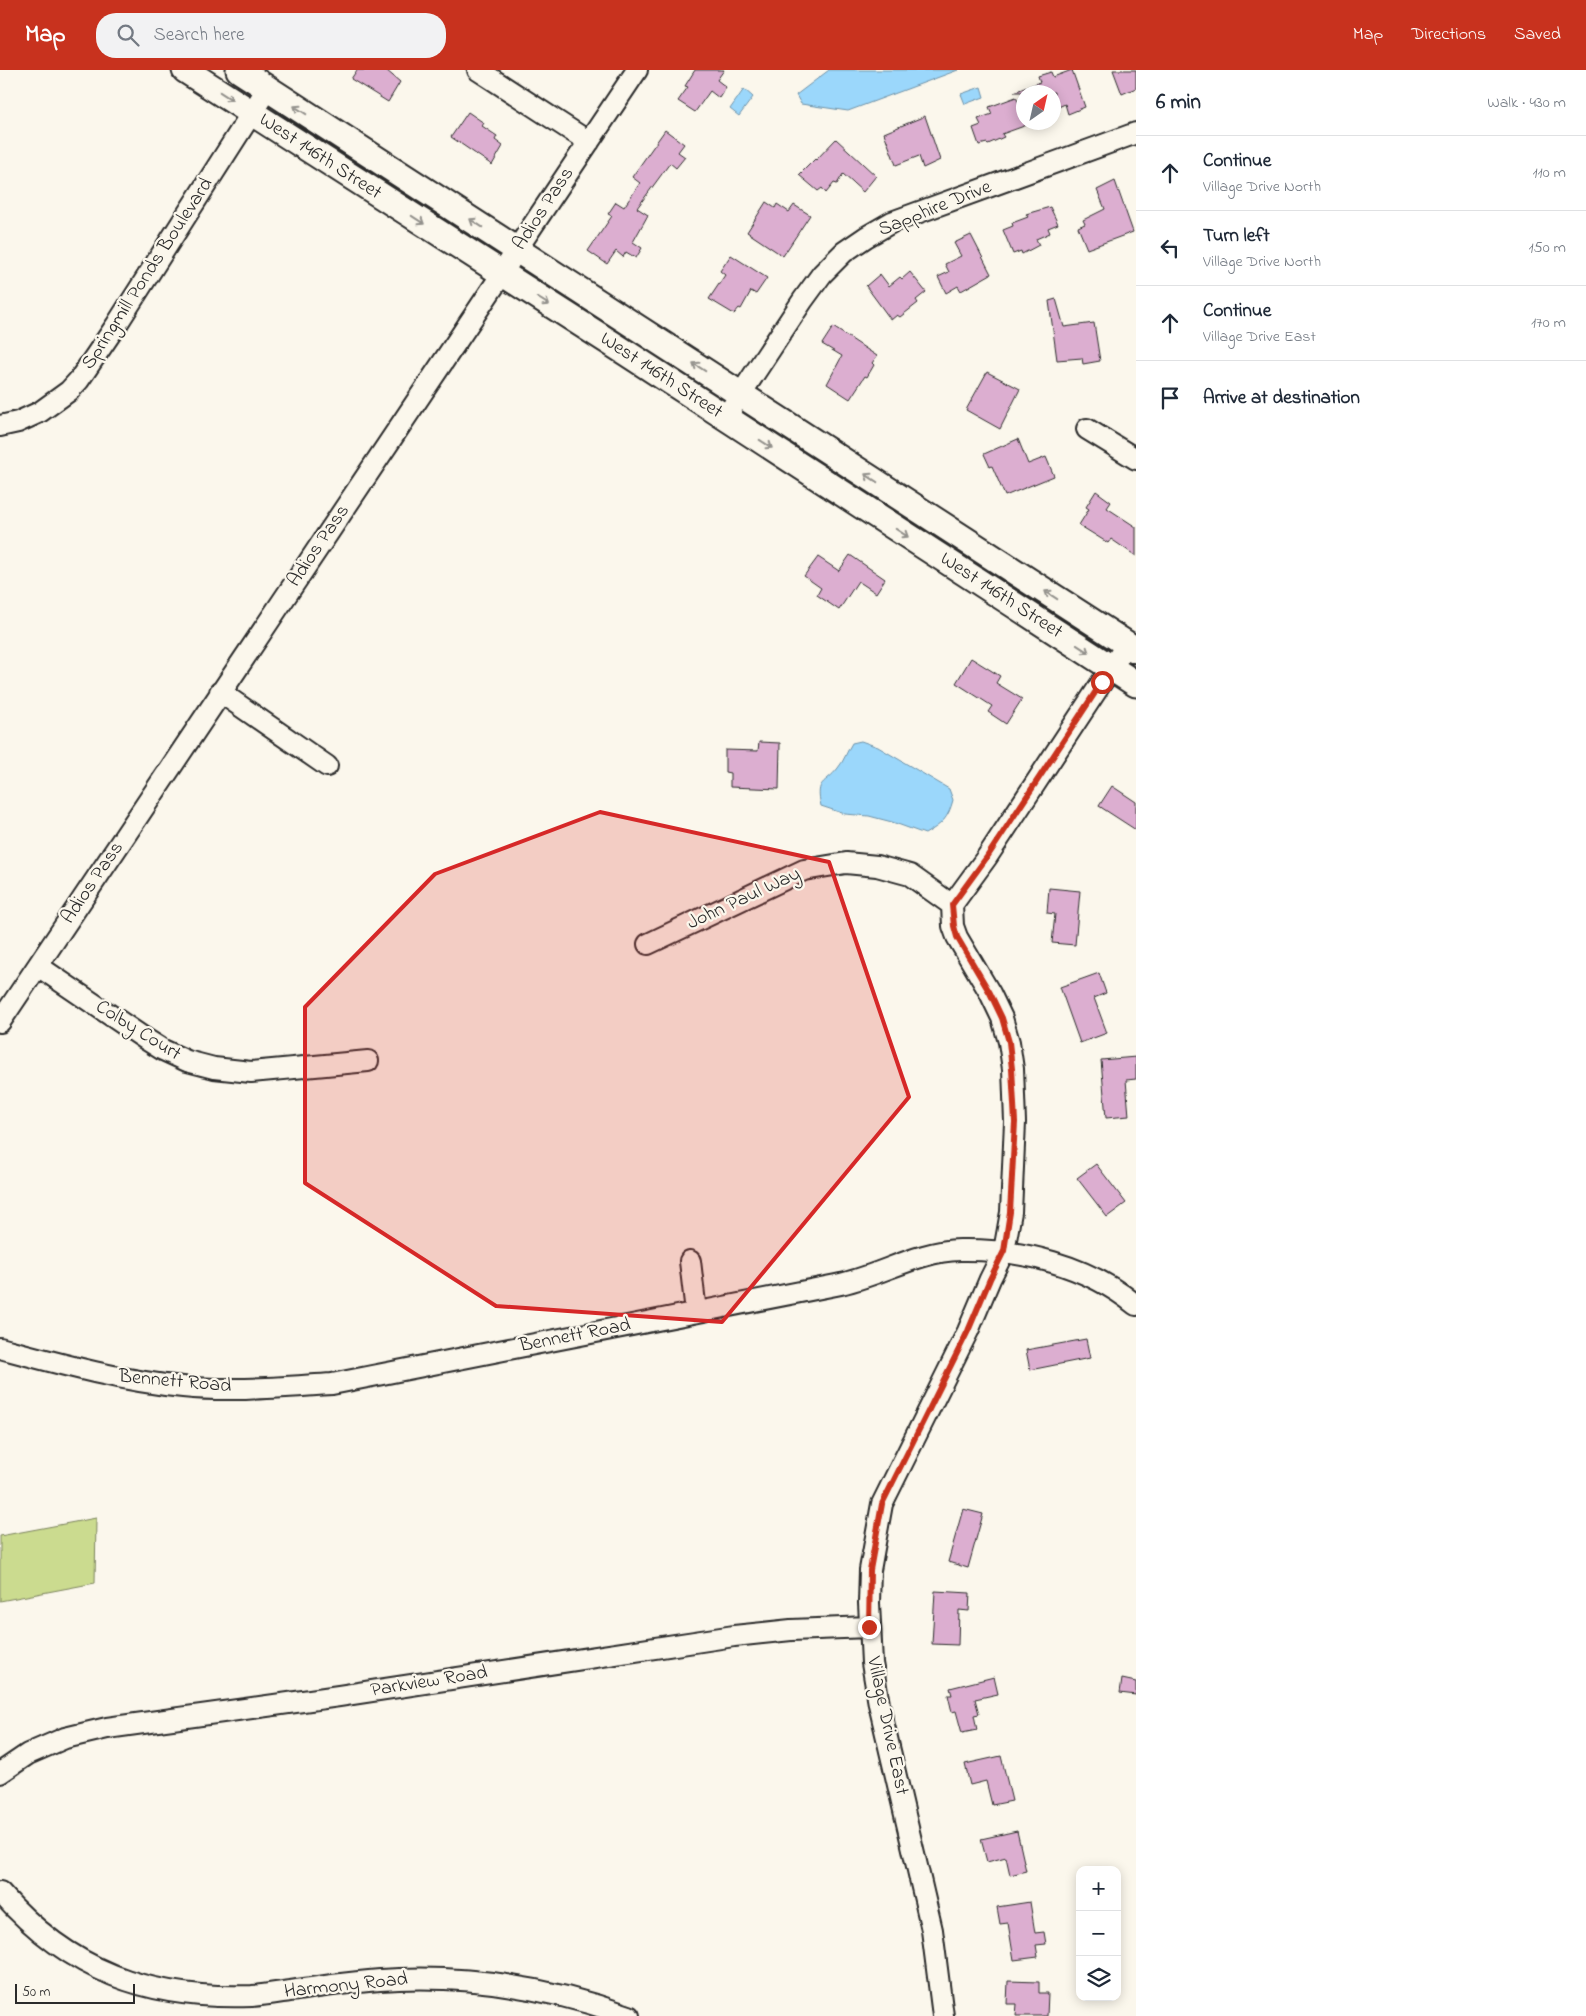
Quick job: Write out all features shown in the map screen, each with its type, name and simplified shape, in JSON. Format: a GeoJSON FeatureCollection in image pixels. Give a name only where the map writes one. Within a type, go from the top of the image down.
{"type":"FeatureCollection","features":[{"type":"Feature","properties":{"kind":"main road","name":"West 146th Street"},"geometry":{"type":"LineString","coordinates":[[185,70],[1136,684]]}},
{"type":"Feature","properties":{"kind":"main road","name":"West 146th Street"},"geometry":{"type":"LineString","coordinates":[[239,70],[1131,647]]}},
{"type":"Feature","properties":{"kind":"street"},"geometry":{"type":"LineString","coordinates":[[478,70],[588,142]]}},
{"type":"Feature","properties":{"kind":"street","name":"Adios Pass"},"geometry":{"type":"LineString","coordinates":[[0,1022],[637,70]]}},
{"type":"Feature","properties":{"kind":"street","name":"Springmill Ponds Boulevard"},"geometry":{"type":"LineString","coordinates":[[0,426],[18,422],[40,412],[69,391],[79,380],[268,88]]}},
{"type":"Feature","properties":{"kind":"street","name":"Sapphire Drive"},"geometry":{"type":"LineString","coordinates":[[725,418],[802,300],[822,274],[844,252],[892,222],[1136,133]]}},
{"type":"Feature","properties":{"kind":"street"},"geometry":{"type":"LineString","coordinates":[[1087,429],[1136,459]]}},
{"type":"Feature","properties":{"kind":"street"},"geometry":{"type":"LineString","coordinates":[[952,905],[987,857],[1111,668],[1131,647]]}},
{"type":"Feature","properties":{"kind":"street"},"geometry":{"type":"LineString","coordinates":[[220,692],[327,766]]}},
{"type":"Feature","properties":{"kind":"street","name":"John Paul Way"},"geometry":{"type":"LineString","coordinates":[[648,944],[804,870],[846,863],[877,866],[910,875],[952,905]]}},
{"type":"Feature","properties":{"kind":"street","name":"Village Drive East"},"geometry":{"type":"LineString","coordinates":[[943,2016],[932,1930],[879,1704],[872,1663],[869,1627],[870,1570],[882,1504],[968,1331],[1004,1251],[1010,1212],[1015,1122],[1009,1042],[1002,1018],[990,993],[957,937],[952,905]]}},
{"type":"Feature","properties":{"kind":"street","name":"Colby Court"},"geometry":{"type":"LineString","coordinates":[[38,966],[144,1038],[187,1061],[214,1068],[251,1072],[368,1061]]}},
{"type":"Feature","properties":{"kind":"street","name":"Bennett Road"},"geometry":{"type":"LineString","coordinates":[[0,1348],[112,1376],[185,1387],[259,1388],[323,1385],[840,1284],[938,1252],[1004,1251],[1030,1255],[1070,1268],[1102,1283],[1136,1305]]}},
{"type":"Feature","properties":{"kind":"street"},"geometry":{"type":"LineString","coordinates":[[690,1261],[696,1312]]}},
{"type":"Feature","properties":{"kind":"street","name":"Parkview Road"},"geometry":{"type":"LineString","coordinates":[[0,1774],[28,1754],[65,1738],[107,1728],[330,1697],[734,1636],[791,1630],[869,1627]]}},
{"type":"Feature","properties":{"kind":"street","name":"Harmony Road"},"geometry":{"type":"LineString","coordinates":[[0,1892],[40,1933],[66,1950],[122,1980],[176,1994],[254,1996],[361,1981],[442,1978],[491,1982],[538,1990],[605,2007],[630,2016]]}},
{"type":"Feature","properties":{"kind":"highlighted area"},"geometry":{"type":"Polygon","coordinates":[[[600,812],[829,862],[909,1097],[722,1322],[496,1306],[305,1183],[305,1007],[435,874],[600,812]]]}},
{"type":"Feature","properties":{"kind":"green space"},"geometry":{"type":"Polygon","coordinates":[[[96,1518],[95,1583],[0,1601],[0,1536],[96,1518]]]}},
{"type":"Feature","properties":{"kind":"water"},"geometry":{"type":"Polygon","coordinates":[[[829,70],[958,70],[848,111],[801,104],[796,95],[829,70]]]}},
{"type":"Feature","properties":{"kind":"water"},"geometry":{"type":"Polygon","coordinates":[[[981,87],[984,97],[965,104],[961,94],[981,87]]]}},
{"type":"Feature","properties":{"kind":"water"},"geometry":{"type":"Polygon","coordinates":[[[744,89],[753,97],[739,116],[730,109],[744,89]]]}},
{"type":"Feature","properties":{"kind":"water"},"geometry":{"type":"Polygon","coordinates":[[[861,741],[878,747],[949,789],[953,800],[949,812],[940,824],[925,834],[892,822],[869,816],[845,814],[821,806],[819,791],[822,783],[840,765],[852,743],[861,741]]]}},
{"type":"Feature","properties":{"kind":"building"},"geometry":{"type":"Polygon","coordinates":[[[357,70],[386,70],[400,82],[388,102],[351,79],[357,70]]]}},
{"type":"Feature","properties":{"kind":"building"},"geometry":{"type":"Polygon","coordinates":[[[695,70],[724,70],[717,80],[726,87],[719,98],[710,91],[695,112],[678,101],[688,87],[685,86],[695,70]]]}},
{"type":"Feature","properties":{"kind":"building"},"geometry":{"type":"Polygon","coordinates":[[[1072,70],[1085,107],[1068,114],[1065,104],[1061,106],[1061,85],[1032,85],[1040,82],[1038,76],[1051,72],[1053,77],[1072,70]]]}},
{"type":"Feature","properties":{"kind":"building"},"geometry":{"type":"Polygon","coordinates":[[[1113,70],[1136,70],[1136,88],[1122,94],[1113,70]]]}},
{"type":"Feature","properties":{"kind":"building"},"geometry":{"type":"Polygon","coordinates":[[[1016,97],[1016,129],[1002,134],[1004,137],[988,144],[979,145],[973,128],[981,125],[978,119],[992,114],[989,107],[1016,97]]]}},
{"type":"Feature","properties":{"kind":"building"},"geometry":{"type":"Polygon","coordinates":[[[468,112],[484,123],[482,126],[497,136],[495,140],[503,146],[492,165],[451,137],[468,112]]]}},
{"type":"Feature","properties":{"kind":"building"},"geometry":{"type":"Polygon","coordinates":[[[925,116],[940,160],[923,168],[919,156],[896,165],[884,133],[925,116]]]}},
{"type":"Feature","properties":{"kind":"building"},"geometry":{"type":"Polygon","coordinates":[[[665,130],[684,144],[678,152],[685,157],[676,168],[670,163],[637,208],[648,215],[633,242],[642,248],[636,258],[626,252],[623,257],[616,251],[607,264],[588,251],[612,216],[608,214],[616,202],[624,207],[640,183],[632,177],[665,130]]]}},
{"type":"Feature","properties":{"kind":"building"},"geometry":{"type":"Polygon","coordinates":[[[836,139],[876,176],[863,192],[843,174],[837,184],[834,183],[826,193],[822,188],[818,191],[799,175],[836,139]]]}},
{"type":"Feature","properties":{"kind":"building"},"geometry":{"type":"Polygon","coordinates":[[[1115,181],[1133,232],[1087,249],[1078,227],[1085,224],[1083,220],[1105,209],[1097,190],[1115,181]]]}},
{"type":"Feature","properties":{"kind":"building"},"geometry":{"type":"Polygon","coordinates":[[[766,202],[775,208],[777,204],[789,212],[794,205],[810,215],[783,256],[747,232],[766,202]]]}},
{"type":"Feature","properties":{"kind":"building"},"geometry":{"type":"Polygon","coordinates":[[[1050,207],[1058,224],[1048,228],[1050,233],[1036,239],[1039,245],[1022,254],[1021,251],[1013,254],[1003,230],[1013,226],[1012,223],[1028,217],[1026,214],[1050,207]]]}},
{"type":"Feature","properties":{"kind":"building"},"geometry":{"type":"Polygon","coordinates":[[[971,235],[991,274],[961,291],[958,286],[946,293],[938,277],[949,272],[945,264],[961,256],[954,243],[971,235]]]}},
{"type":"Feature","properties":{"kind":"building"},"geometry":{"type":"Polygon","coordinates":[[[731,255],[767,278],[756,294],[751,291],[741,309],[739,308],[734,314],[709,299],[725,275],[720,271],[731,255]]]}},
{"type":"Feature","properties":{"kind":"building"},"geometry":{"type":"Polygon","coordinates":[[[910,272],[926,292],[916,300],[918,303],[900,317],[897,315],[891,320],[866,286],[880,274],[889,286],[910,272]]]}},
{"type":"Feature","properties":{"kind":"building"},"geometry":{"type":"Polygon","coordinates":[[[1056,299],[1064,327],[1094,323],[1100,361],[1083,364],[1082,358],[1057,360],[1049,301],[1056,299]]]}},
{"type":"Feature","properties":{"kind":"building"},"geometry":{"type":"Polygon","coordinates":[[[833,327],[877,356],[872,363],[874,365],[867,377],[865,376],[850,399],[827,384],[842,356],[822,344],[833,327]]]}},
{"type":"Feature","properties":{"kind":"building"},"geometry":{"type":"Polygon","coordinates":[[[987,372],[1020,389],[1000,429],[966,410],[987,372]]]}},
{"type":"Feature","properties":{"kind":"building"},"geometry":{"type":"Polygon","coordinates":[[[1018,439],[1028,464],[1046,457],[1054,476],[1005,496],[992,466],[990,467],[984,454],[1018,439]]]}},
{"type":"Feature","properties":{"kind":"building"},"geometry":{"type":"Polygon","coordinates":[[[1096,491],[1111,502],[1107,508],[1136,527],[1136,556],[1111,539],[1108,543],[1079,525],[1089,509],[1086,507],[1096,491]]]}},
{"type":"Feature","properties":{"kind":"building"},"geometry":{"type":"Polygon","coordinates":[[[850,555],[885,579],[876,593],[858,581],[839,610],[817,595],[821,588],[804,576],[818,557],[839,571],[850,555]]]}},
{"type":"Feature","properties":{"kind":"building"},"geometry":{"type":"Polygon","coordinates":[[[971,658],[1000,676],[996,683],[1022,699],[1006,724],[988,712],[992,706],[956,683],[971,658]]]}},
{"type":"Feature","properties":{"kind":"building"},"geometry":{"type":"Polygon","coordinates":[[[759,742],[780,743],[779,789],[730,787],[730,773],[725,772],[725,750],[758,751],[759,742]]]}},
{"type":"Feature","properties":{"kind":"building"},"geometry":{"type":"Polygon","coordinates":[[[1112,786],[1136,802],[1136,830],[1099,806],[1112,786]]]}},
{"type":"Feature","properties":{"kind":"building"},"geometry":{"type":"Polygon","coordinates":[[[1049,888],[1080,891],[1075,945],[1052,943],[1055,914],[1047,913],[1049,888]]]}},
{"type":"Feature","properties":{"kind":"building"},"geometry":{"type":"Polygon","coordinates":[[[1099,973],[1106,993],[1094,998],[1107,1033],[1080,1043],[1060,987],[1099,973]]]}},
{"type":"Feature","properties":{"kind":"building"},"geometry":{"type":"Polygon","coordinates":[[[1136,1057],[1136,1079],[1126,1080],[1129,1116],[1106,1118],[1101,1060],[1136,1057]]]}},
{"type":"Feature","properties":{"kind":"building"},"geometry":{"type":"Polygon","coordinates":[[[1096,1164],[1126,1203],[1107,1217],[1077,1178],[1096,1164]]]}},
{"type":"Feature","properties":{"kind":"building"},"geometry":{"type":"Polygon","coordinates":[[[1086,1339],[1090,1358],[1030,1370],[1026,1350],[1086,1339]]]}},
{"type":"Feature","properties":{"kind":"building"},"geometry":{"type":"Polygon","coordinates":[[[963,1509],[983,1514],[968,1568],[948,1562],[963,1509]]]}},
{"type":"Feature","properties":{"kind":"building"},"geometry":{"type":"Polygon","coordinates":[[[935,1591],[970,1593],[969,1611],[959,1610],[958,1645],[932,1644],[935,1591]]]}},
{"type":"Feature","properties":{"kind":"building"},"geometry":{"type":"Polygon","coordinates":[[[994,1677],[998,1694],[975,1699],[979,1714],[974,1715],[977,1730],[962,1733],[956,1711],[952,1712],[948,1695],[952,1695],[950,1688],[994,1677]]]}},
{"type":"Feature","properties":{"kind":"building"},"geometry":{"type":"Polygon","coordinates":[[[1122,1679],[1136,1682],[1136,1695],[1120,1693],[1122,1679]]]}},
{"type":"Feature","properties":{"kind":"building"},"geometry":{"type":"Polygon","coordinates":[[[1001,1756],[1012,1801],[992,1805],[986,1781],[970,1785],[965,1764],[1001,1756]]]}},
{"type":"Feature","properties":{"kind":"building"},"geometry":{"type":"Polygon","coordinates":[[[1017,1831],[1026,1871],[1010,1875],[1006,1857],[987,1862],[981,1839],[1017,1831]]]}},
{"type":"Feature","properties":{"kind":"building"},"geometry":{"type":"Polygon","coordinates":[[[1030,1902],[1035,1933],[1044,1932],[1046,1944],[1036,1945],[1038,1957],[1014,1960],[1008,1923],[1000,1924],[997,1907],[1030,1902]]]}},
{"type":"Feature","properties":{"kind":"building"},"geometry":{"type":"Polygon","coordinates":[[[1008,1981],[1039,1982],[1039,1993],[1048,1993],[1047,2016],[1016,2016],[1017,2004],[1007,2004],[1008,1981]]]}},
{"type":"Feature","properties":{"kind":"route"},"geometry":{"type":"LineString","coordinates":[[869,1627],[870,1570],[882,1504],[968,1331],[1004,1251],[1008,1230],[1015,1122],[1009,1042],[1002,1018],[990,993],[957,937],[952,905],[987,857],[1102,682]]}}]}
